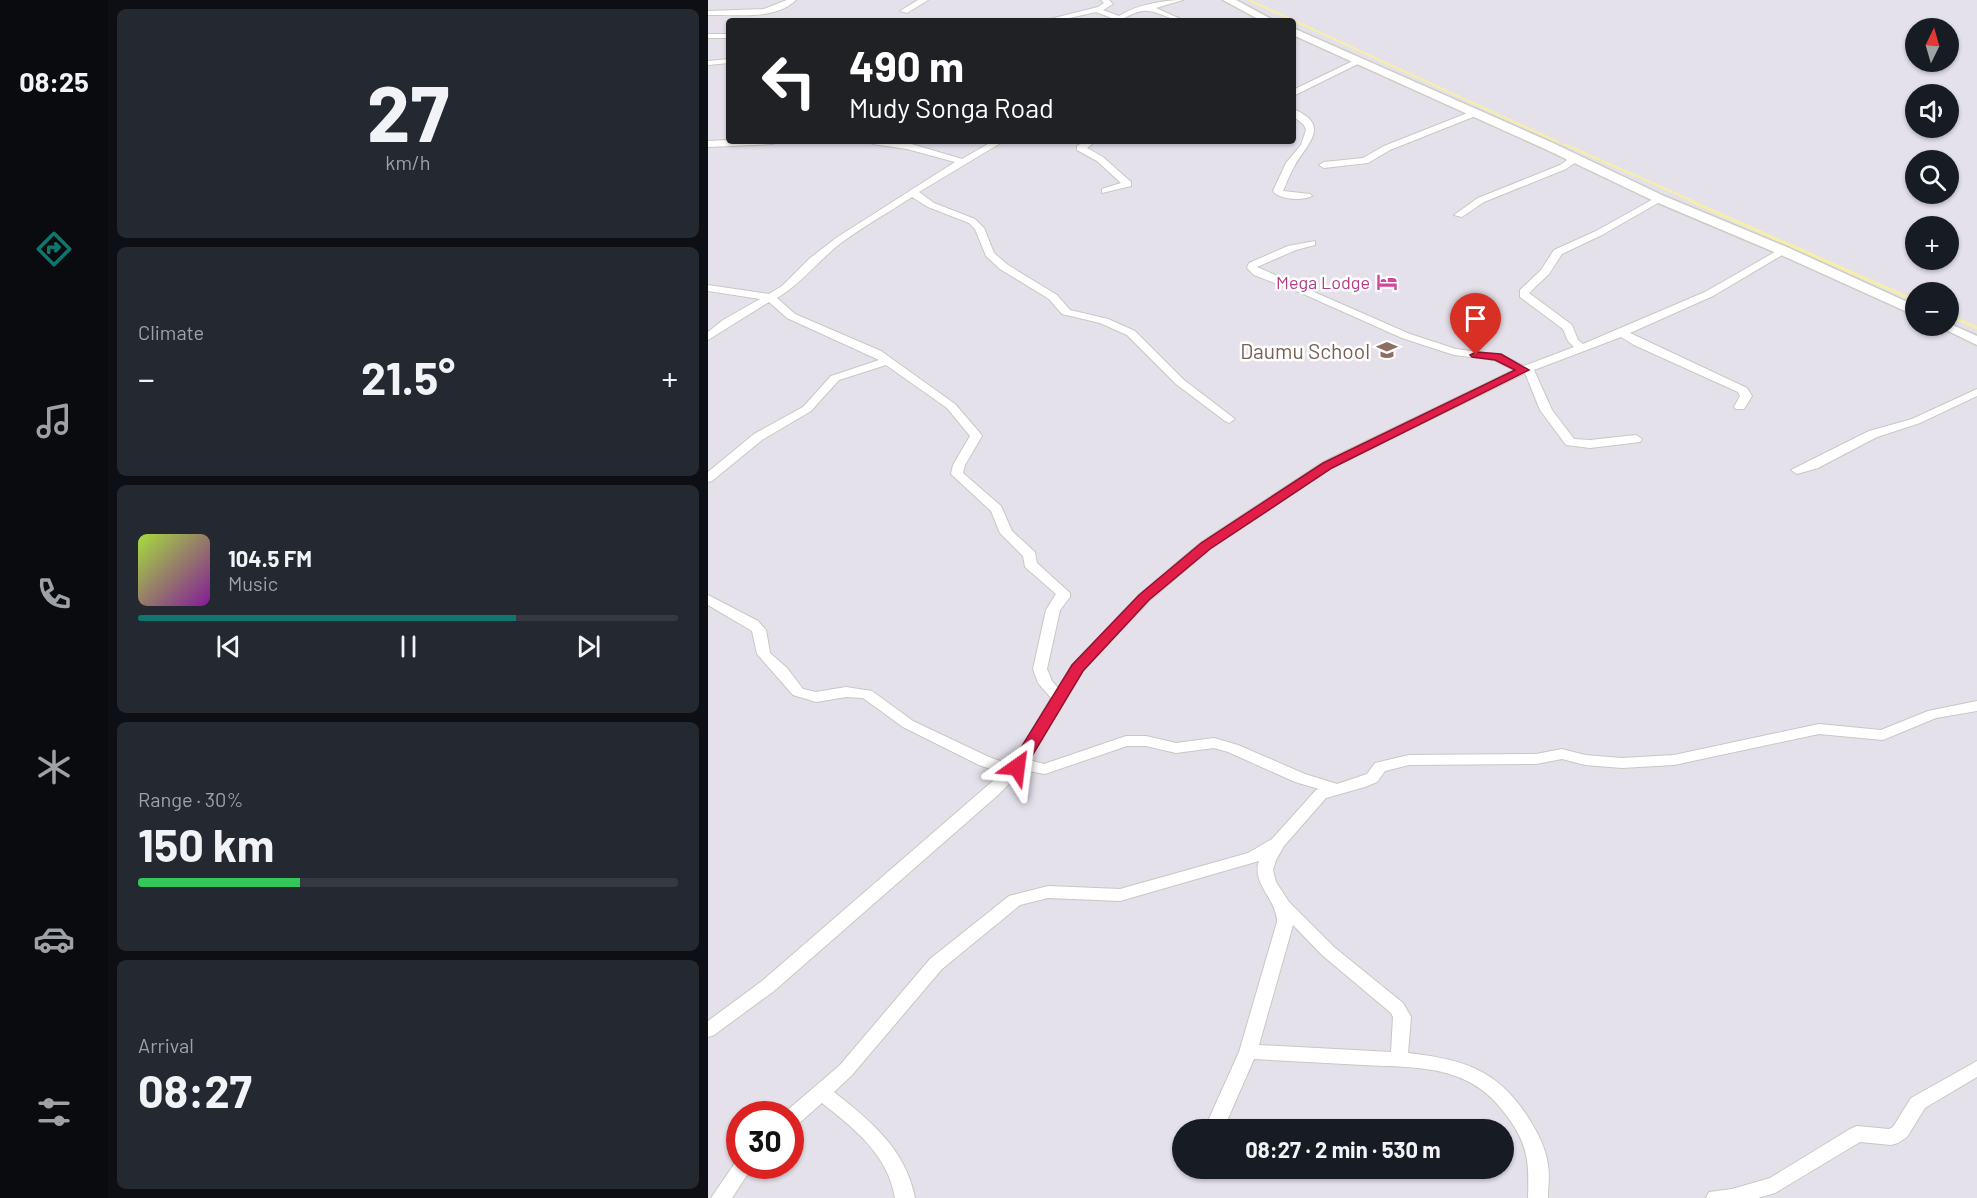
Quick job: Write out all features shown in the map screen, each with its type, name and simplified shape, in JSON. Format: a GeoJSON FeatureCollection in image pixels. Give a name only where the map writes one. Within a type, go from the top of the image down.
{"type":"FeatureCollection","features":[{"type":"Feature","properties":{"kind":"main road"},"geometry":{"type":"LineString","coordinates":[[1227,0],[1262,18]]}},
{"type":"Feature","properties":{"kind":"main road"},"geometry":{"type":"LineString","coordinates":[[1296,32],[1660,199],[1784,251],[1905,307]]}},
{"type":"Feature","properties":{"kind":"main road"},"geometry":{"type":"LineString","coordinates":[[1959,333],[1977,341]]}},
{"type":"Feature","properties":{"kind":"street"},"geometry":{"type":"LineString","coordinates":[[708,13],[773,10],[785,6],[792,0]]}},
{"type":"Feature","properties":{"kind":"street"},"geometry":{"type":"LineString","coordinates":[[904,11],[924,0]]}},
{"type":"Feature","properties":{"kind":"street"},"geometry":{"type":"LineString","coordinates":[[1060,18],[1098,9],[1109,4],[1106,0]]}},
{"type":"Feature","properties":{"kind":"street"},"geometry":{"type":"LineString","coordinates":[[1121,18],[1129,13],[1179,0]]}},
{"type":"Feature","properties":{"kind":"street"},"geometry":{"type":"LineString","coordinates":[[1148,8],[1173,18]]}},
{"type":"Feature","properties":{"kind":"street"},"geometry":{"type":"LineString","coordinates":[[1098,9],[1114,18]]}},
{"type":"Feature","properties":{"kind":"street"},"geometry":{"type":"LineString","coordinates":[[1078,14],[1085,18]]}},
{"type":"Feature","properties":{"kind":"street"},"geometry":{"type":"LineString","coordinates":[[708,36],[726,36]]}},
{"type":"Feature","properties":{"kind":"street"},"geometry":{"type":"LineString","coordinates":[[708,63],[726,61]]}},
{"type":"Feature","properties":{"kind":"street"},"geometry":{"type":"LineString","coordinates":[[1296,92],[1360,61]]}},
{"type":"Feature","properties":{"kind":"street"},"geometry":{"type":"LineString","coordinates":[[1324,165],[1365,162],[1387,148],[1474,113]]}},
{"type":"Feature","properties":{"kind":"street"},"geometry":{"type":"LineString","coordinates":[[1296,114],[1308,124],[1310,129],[1305,146],[1291,163],[1278,191],[1280,194],[1307,196]]}},
{"type":"Feature","properties":{"kind":"street"},"geometry":{"type":"LineString","coordinates":[[708,144],[726,143]]}},
{"type":"Feature","properties":{"kind":"street"},"geometry":{"type":"LineString","coordinates":[[912,144],[949,156],[968,159]]}},
{"type":"Feature","properties":{"kind":"street"},"geometry":{"type":"LineString","coordinates":[[708,337],[727,322],[786,288],[833,244],[912,192],[995,144]]}},
{"type":"Feature","properties":{"kind":"street"},"geometry":{"type":"LineString","coordinates":[[1086,144],[1080,147],[1100,159],[1128,184],[1106,191]]}},
{"type":"Feature","properties":{"kind":"street"},"geometry":{"type":"LineString","coordinates":[[1459,215],[1481,200],[1563,167],[1570,162],[1571,158]]}},
{"type":"Feature","properties":{"kind":"street"},"geometry":{"type":"LineString","coordinates":[[912,192],[931,205],[972,220],[979,228],[990,254],[997,261],[1053,297],[1066,312],[1104,321],[1131,333],[1186,387],[1229,419]]}},
{"type":"Feature","properties":{"kind":"street"},"geometry":{"type":"LineString","coordinates":[[1582,348],[1573,341],[1568,327],[1524,295],[1524,292],[1545,272],[1558,252],[1599,233],[1660,199]]}},
{"type":"Feature","properties":{"kind":"street"},"geometry":{"type":"LineString","coordinates":[[1311,243],[1270,257],[1253,265],[1252,268],[1258,273],[1315,295],[1406,336],[1454,352],[1497,357],[1526,369],[1546,410],[1570,442],[1590,444],[1636,439]]}},
{"type":"Feature","properties":{"kind":"street"},"geometry":{"type":"LineString","coordinates":[[708,1030],[768,986],[936,841],[1017,766],[1077,668],[1144,598],[1205,546],[1328,465],[1526,369],[1582,348],[1708,294],[1784,251]]}},
{"type":"Feature","properties":{"kind":"street"},"geometry":{"type":"LineString","coordinates":[[708,288],[770,297],[791,316],[869,348],[951,406],[974,433],[975,441],[959,465],[957,474],[997,509],[1006,533],[1030,555],[1030,564],[1062,593],[1063,597],[1053,610],[1050,620],[1040,669],[1045,684],[1059,698]]}},
{"type":"Feature","properties":{"kind":"street"},"geometry":{"type":"LineString","coordinates":[[1620,332],[1638,344],[1743,390],[1746,396],[1740,407]]}},
{"type":"Feature","properties":{"kind":"street"},"geometry":{"type":"LineString","coordinates":[[708,478],[758,437],[807,410],[835,378],[886,361]]}},
{"type":"Feature","properties":{"kind":"street"},"geometry":{"type":"LineString","coordinates":[[1797,470],[1814,465],[1873,434],[1916,421],[1977,392]]}},
{"type":"Feature","properties":{"kind":"street"},"geometry":{"type":"LineString","coordinates":[[708,599],[753,624],[759,630],[759,638],[767,660],[788,677],[798,692],[816,697],[846,692],[867,694],[908,724],[984,761],[1045,769],[1126,741],[1146,741],[1176,748],[1214,744],[1233,748],[1300,778],[1336,789]]}},
{"type":"Feature","properties":{"kind":"street"},"geometry":{"type":"LineString","coordinates":[[1399,1060],[1402,1017],[1397,1008],[1328,951],[1285,907],[1266,878],[1265,871],[1278,843],[1317,798],[1336,789],[1372,778],[1380,767],[1409,760],[1536,759],[1562,754],[1585,760],[1622,763],[1674,760],[1819,729],[1883,735],[1933,714],[1977,706]]}},
{"type":"Feature","properties":{"kind":"street"},"geometry":{"type":"LineString","coordinates":[[804,1109],[823,1093],[870,1043],[936,964],[1015,900],[1048,892],[1120,895],[1254,857],[1278,843]]}},
{"type":"Feature","properties":{"kind":"street"},"geometry":{"type":"LineString","coordinates":[[1218,1119],[1248,1052],[1285,922],[1285,907]]}},
{"type":"Feature","properties":{"kind":"street"},"geometry":{"type":"LineString","coordinates":[[1248,1052],[1399,1060],[1457,1069],[1480,1077],[1491,1086],[1525,1128],[1534,1146],[1539,1166],[1538,1198]]}},
{"type":"Feature","properties":{"kind":"street"},"geometry":{"type":"LineString","coordinates":[[1716,1198],[1732,1197],[1775,1185],[1857,1134],[1891,1137],[1900,1132],[1918,1103],[1977,1068]]}},
{"type":"Feature","properties":{"kind":"street"},"geometry":{"type":"LineString","coordinates":[[823,1093],[867,1128],[899,1171],[904,1184],[905,1198]]}},
{"type":"Feature","properties":{"kind":"street"},"geometry":{"type":"LineString","coordinates":[[721,1198],[735,1179]]}},
{"type":"Feature","properties":{"kind":"waterway"},"geometry":{"type":"LineString","coordinates":[[1249,0],[1288,18]]}},
{"type":"Feature","properties":{"kind":"waterway"},"geometry":{"type":"LineString","coordinates":[[1296,22],[1558,142]]}},
{"type":"Feature","properties":{"kind":"waterway"},"geometry":{"type":"LineString","coordinates":[[1564,144],[1695,202]]}},
{"type":"Feature","properties":{"kind":"waterway"},"geometry":{"type":"LineString","coordinates":[[1691,201],[1905,296]]}},
{"type":"Feature","properties":{"kind":"waterway"},"geometry":{"type":"LineString","coordinates":[[1959,320],[1977,328]]}},
{"type":"Feature","properties":{"kind":"place","name":"Mega Lodge"},"geometry":{"type":"Point","coordinates":[1387,282]}},
{"type":"Feature","properties":{"kind":"place","name":"Daumu School"},"geometry":{"type":"Point","coordinates":[1387,350]}},
{"type":"Feature","properties":{"kind":"route"},"geometry":{"type":"LineString","coordinates":[[1017,767],[1077,668],[1144,598],[1205,546],[1328,465],[1523,370],[1497,357],[1476,355]]}}]}
